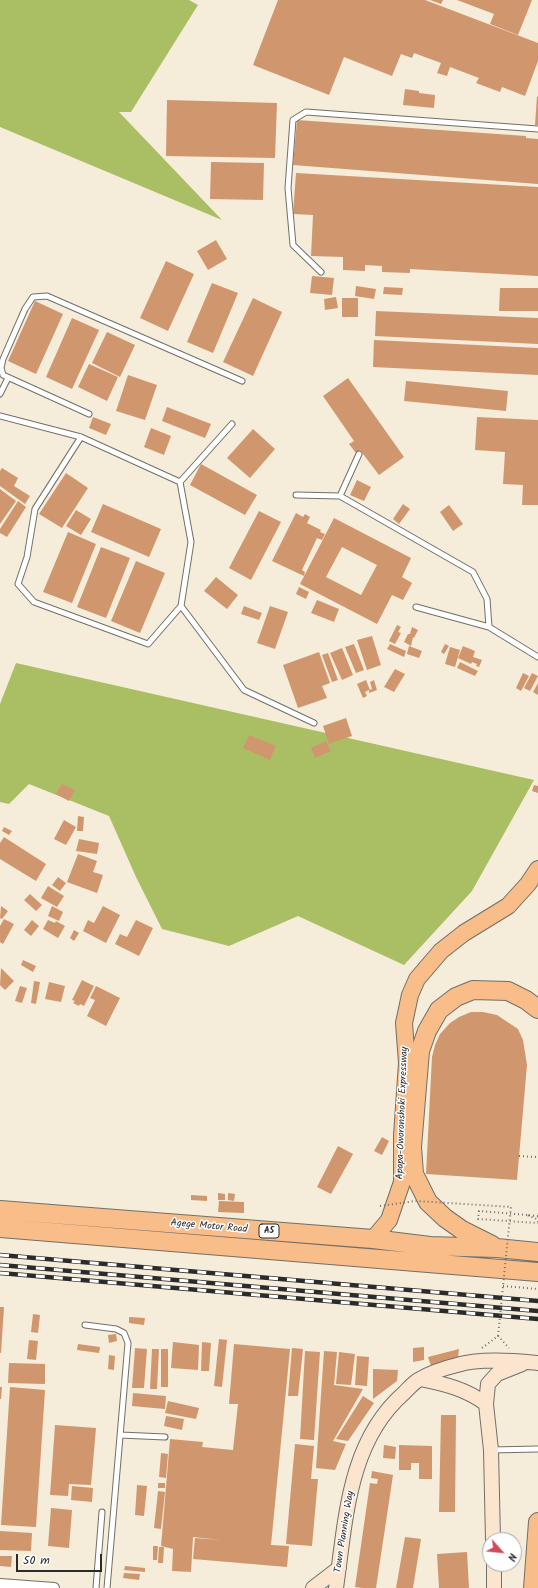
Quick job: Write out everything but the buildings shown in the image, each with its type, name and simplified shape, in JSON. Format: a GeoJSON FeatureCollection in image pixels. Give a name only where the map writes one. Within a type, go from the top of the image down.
{"type":"FeatureCollection","features":[{"type":"Feature","properties":{"kind":"highway"},"geometry":{"type":"LineString","coordinates":[[496,1248],[462,1230],[445,1218],[428,1202],[414,1174],[412,1147],[420,1051],[427,1031],[439,1010],[456,997],[473,990],[508,991],[526,1000],[538,1010]]}},
{"type":"Feature","properties":{"kind":"highway","name":"Agege Motor Road"},"geometry":{"type":"LineString","coordinates":[[0,1210],[373,1239],[430,1246],[496,1248],[538,1252]]}},
{"type":"Feature","properties":{"kind":"highway"},"geometry":{"type":"LineString","coordinates":[[136,1221],[138,1239]]}},
{"type":"Feature","properties":{"kind":"highway","name":"Agege Motor Road"},"geometry":{"type":"LineString","coordinates":[[0,1228],[538,1272]]}},
{"type":"Feature","properties":{"kind":"highway"},"geometry":{"type":"LineString","coordinates":[[533,1588],[538,1522]]}},
{"type":"Feature","properties":{"kind":"main road","name":"Apapa-Oworonshoki Expressway"},"geometry":{"type":"LineString","coordinates":[[373,1239],[389,1220],[402,1182],[402,1135],[407,1063],[404,1023],[410,995],[417,979],[441,951],[464,933],[508,906],[528,884],[538,869]]}},
{"type":"Feature","properties":{"kind":"main road"},"geometry":{"type":"LineString","coordinates":[[420,1378],[458,1365],[504,1360],[534,1362]]}},
{"type":"Feature","properties":{"kind":"main road"},"geometry":{"type":"LineString","coordinates":[[493,1532],[491,1450],[486,1404],[488,1384],[497,1374],[534,1362]]}},
{"type":"Feature","properties":{"kind":"main road"},"geometry":{"type":"LineString","coordinates":[[420,1378],[456,1387],[473,1394],[486,1404]]}},
{"type":"Feature","properties":{"kind":"main road","name":"Town Planning Way"},"geometry":{"type":"LineString","coordinates":[[336,1588],[348,1500],[360,1456],[376,1424],[395,1400],[420,1378]]}},
{"type":"Feature","properties":{"kind":"main road"},"geometry":{"type":"LineString","coordinates":[[313,1588],[339,1568]]}},
{"type":"Feature","properties":{"kind":"main road"},"geometry":{"type":"LineString","coordinates":[[494,1572],[494,1588]]}},
{"type":"Feature","properties":{"kind":"street"},"geometry":{"type":"LineString","coordinates":[[0,1584],[54,1588]]}},
{"type":"Feature","properties":{"kind":"lane"},"geometry":{"type":"LineString","coordinates":[[321,272],[293,245],[288,188],[293,120],[306,112],[538,129]]}},
{"type":"Feature","properties":{"kind":"lane"},"geometry":{"type":"LineString","coordinates":[[89,414],[3,376],[3,359],[30,299],[41,295],[242,381]]}},
{"type":"Feature","properties":{"kind":"lane"},"geometry":{"type":"LineString","coordinates":[[0,394],[8,378]]}},
{"type":"Feature","properties":{"kind":"lane"},"geometry":{"type":"LineString","coordinates":[[0,416],[81,437],[180,482]]}},
{"type":"Feature","properties":{"kind":"lane"},"geometry":{"type":"LineString","coordinates":[[180,482],[232,424]]}},
{"type":"Feature","properties":{"kind":"lane"},"geometry":{"type":"LineString","coordinates":[[81,437],[35,509],[28,557],[18,584],[34,602],[148,644],[181,606],[191,542],[180,482]]}},
{"type":"Feature","properties":{"kind":"lane"},"geometry":{"type":"LineString","coordinates":[[340,496],[359,454]]}},
{"type":"Feature","properties":{"kind":"lane"},"geometry":{"type":"LineString","coordinates":[[296,495],[340,496],[473,572],[487,599],[489,627]]}},
{"type":"Feature","properties":{"kind":"lane"},"geometry":{"type":"LineString","coordinates":[[181,606],[244,690],[314,723]]}},
{"type":"Feature","properties":{"kind":"lane"},"geometry":{"type":"LineString","coordinates":[[416,607],[489,627],[538,657]]}},
{"type":"Feature","properties":{"kind":"lane"},"geometry":{"type":"LineString","coordinates":[[85,1325],[116,1329],[124,1333],[128,1343],[107,1588]]}},
{"type":"Feature","properties":{"kind":"lane"},"geometry":{"type":"LineString","coordinates":[[120,1435],[165,1437]]}},
{"type":"Feature","properties":{"kind":"lane"},"geometry":{"type":"LineString","coordinates":[[491,1450],[538,1449]]}},
{"type":"Feature","properties":{"kind":"lane"},"geometry":{"type":"LineString","coordinates":[[96,1588],[102,1512]]}},
{"type":"Feature","properties":{"kind":"path"},"geometry":{"type":"LineString","coordinates":[[519,1156],[538,1157]]}},
{"type":"Feature","properties":{"kind":"path"},"geometry":{"type":"LineString","coordinates":[[380,1206],[415,1201],[510,1207],[510,1221],[498,1336]]}},
{"type":"Feature","properties":{"kind":"path"},"geometry":{"type":"LineString","coordinates":[[538,1216],[479,1212],[478,1219],[538,1222]]}},
{"type":"Feature","properties":{"kind":"path"},"geometry":{"type":"LineString","coordinates":[[526,1215],[537,1219],[538,1222]]}},
{"type":"Feature","properties":{"kind":"path"},"geometry":{"type":"LineString","coordinates":[[503,1286],[538,1289]]}},
{"type":"Feature","properties":{"kind":"green space"},"geometry":{"type":"Polygon","coordinates":[[[0,0],[189,0],[198,5],[131,112],[119,112],[222,220],[0,127],[0,0]]]}},
{"type":"Feature","properties":{"kind":"green space"},"geometry":{"type":"Polygon","coordinates":[[[16,663],[534,780],[472,891],[404,965],[298,916],[229,946],[162,929],[136,877],[109,816],[29,784],[9,804],[0,802],[0,704],[16,663]]]}},
{"type":"Feature","properties":{"kind":"railway"},"geometry":{"type":"LineString","coordinates":[[0,1255],[538,1301]]}},
{"type":"Feature","properties":{"kind":"railway"},"geometry":{"type":"LineString","coordinates":[[0,1265],[538,1311]]}},
{"type":"Feature","properties":{"kind":"railway"},"geometry":{"type":"LineString","coordinates":[[0,1273],[538,1319]]}}]}
